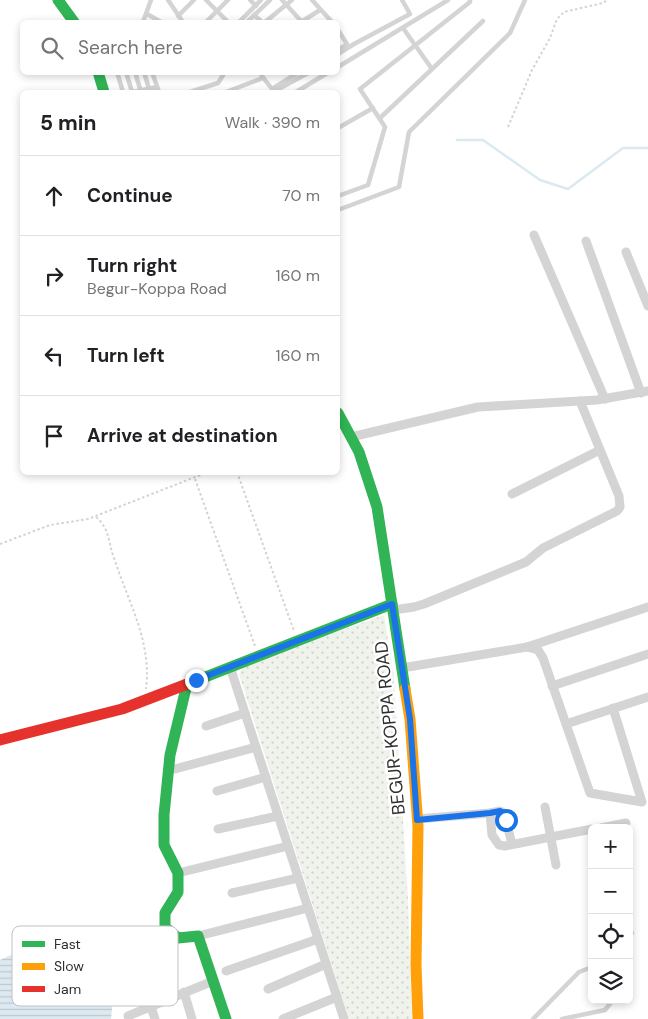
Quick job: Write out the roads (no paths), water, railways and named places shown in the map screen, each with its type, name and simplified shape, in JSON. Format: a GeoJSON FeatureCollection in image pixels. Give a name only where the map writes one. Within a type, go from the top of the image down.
{"type":"FeatureCollection","features":[{"type":"Feature","properties":{"kind":"street"},"geometry":{"type":"LineString","coordinates":[[58,0],[73,20]]}},
{"type":"Feature","properties":{"kind":"street"},"geometry":{"type":"LineString","coordinates":[[99,75],[103,90]]}},
{"type":"Feature","properties":{"kind":"street"},"geometry":{"type":"LineString","coordinates":[[534,235],[605,399]]}},
{"type":"Feature","properties":{"kind":"street"},"geometry":{"type":"LineString","coordinates":[[351,438],[478,407],[605,399],[645,392],[586,241]]}},
{"type":"Feature","properties":{"kind":"street"},"geometry":{"type":"LineString","coordinates":[[626,252],[648,306]]}},
{"type":"Feature","properties":{"kind":"street"},"geometry":{"type":"LineString","coordinates":[[0,740],[122,709],[297,640],[392,607],[414,607],[424,604],[526,562],[543,548],[618,511],[620,507],[619,496],[580,401]]}},
{"type":"Feature","properties":{"kind":"street","name":"BEGUR-KOPPA ROAD"},"geometry":{"type":"LineString","coordinates":[[340,417],[359,452],[377,507],[410,719],[417,820],[416,965],[418,1019]]}},
{"type":"Feature","properties":{"kind":"street"},"geometry":{"type":"LineString","coordinates":[[512,494],[600,450]]}},
{"type":"Feature","properties":{"kind":"street"},"geometry":{"type":"LineString","coordinates":[[402,668],[526,647],[648,607]]}},
{"type":"Feature","properties":{"kind":"street"},"geometry":{"type":"LineString","coordinates":[[526,647],[538,650],[543,658],[590,793],[642,802],[613,708]]}},
{"type":"Feature","properties":{"kind":"street"},"geometry":{"type":"LineString","coordinates":[[552,686],[648,654]]}},
{"type":"Feature","properties":{"kind":"street"},"geometry":{"type":"LineString","coordinates":[[232,667],[232,673],[344,1019]]}},
{"type":"Feature","properties":{"kind":"street"},"geometry":{"type":"LineString","coordinates":[[165,926],[165,913],[178,892],[178,873],[164,845],[164,815],[170,755],[187,684]]}},
{"type":"Feature","properties":{"kind":"street"},"geometry":{"type":"LineString","coordinates":[[566,724],[648,697]]}},
{"type":"Feature","properties":{"kind":"street"},"geometry":{"type":"LineString","coordinates":[[206,726],[245,713]]}},
{"type":"Feature","properties":{"kind":"street"},"geometry":{"type":"LineString","coordinates":[[175,769],[256,747]]}},
{"type":"Feature","properties":{"kind":"street"},"geometry":{"type":"LineString","coordinates":[[217,792],[266,778]]}},
{"type":"Feature","properties":{"kind":"street"},"geometry":{"type":"LineString","coordinates":[[545,807],[556,865]]}},
{"type":"Feature","properties":{"kind":"street"},"geometry":{"type":"LineString","coordinates":[[417,820],[500,811],[504,813],[512,844]]}},
{"type":"Feature","properties":{"kind":"street"},"geometry":{"type":"LineString","coordinates":[[490,813],[492,835],[499,845],[588,830]]}},
{"type":"Feature","properties":{"kind":"street"},"geometry":{"type":"LineString","coordinates":[[218,828],[278,816]]}},
{"type":"Feature","properties":{"kind":"street"},"geometry":{"type":"LineString","coordinates":[[621,824],[626,823]]}},
{"type":"Feature","properties":{"kind":"street"},"geometry":{"type":"LineString","coordinates":[[178,873],[288,846]]}},
{"type":"Feature","properties":{"kind":"street"},"geometry":{"type":"LineString","coordinates":[[232,894],[298,878]]}},
{"type":"Feature","properties":{"kind":"street"},"geometry":{"type":"LineString","coordinates":[[178,938],[198,936],[308,908]]}},
{"type":"Feature","properties":{"kind":"street"},"geometry":{"type":"LineString","coordinates":[[198,936],[226,1019]]}},
{"type":"Feature","properties":{"kind":"street"},"geometry":{"type":"LineString","coordinates":[[226,972],[318,939]]}},
{"type":"Feature","properties":{"kind":"street"},"geometry":{"type":"LineString","coordinates":[[268,989],[326,964]]}},
{"type":"Feature","properties":{"kind":"street"},"geometry":{"type":"LineString","coordinates":[[178,995],[213,981]]}},
{"type":"Feature","properties":{"kind":"street"},"geometry":{"type":"LineString","coordinates":[[184,992],[192,1019]]}},
{"type":"Feature","properties":{"kind":"street"},"geometry":{"type":"LineString","coordinates":[[283,1019],[337,997]]}},
{"type":"Feature","properties":{"kind":"street"},"geometry":{"type":"LineString","coordinates":[[128,1016],[151,1006],[155,1019]]}},
{"type":"Feature","properties":{"kind":"lane"},"geometry":{"type":"LineString","coordinates":[[144,20],[151,0]]}},
{"type":"Feature","properties":{"kind":"lane"},"geometry":{"type":"LineString","coordinates":[[168,0],[181,20]]}},
{"type":"Feature","properties":{"kind":"lane"},"geometry":{"type":"LineString","coordinates":[[178,16],[194,0]]}},
{"type":"Feature","properties":{"kind":"lane"},"geometry":{"type":"LineString","coordinates":[[206,0],[226,20]]}},
{"type":"Feature","properties":{"kind":"lane"},"geometry":{"type":"LineString","coordinates":[[208,20],[228,0]]}},
{"type":"Feature","properties":{"kind":"lane"},"geometry":{"type":"LineString","coordinates":[[250,0],[256,6]]}},
{"type":"Feature","properties":{"kind":"lane"},"geometry":{"type":"LineString","coordinates":[[241,20],[261,0]]}},
{"type":"Feature","properties":{"kind":"lane"},"geometry":{"type":"LineString","coordinates":[[249,20],[270,0]]}},
{"type":"Feature","properties":{"kind":"lane"},"geometry":{"type":"LineString","coordinates":[[282,0],[300,20]]}},
{"type":"Feature","properties":{"kind":"lane"},"geometry":{"type":"LineString","coordinates":[[266,20],[292,0]]}},
{"type":"Feature","properties":{"kind":"lane"},"geometry":{"type":"LineString","coordinates":[[312,0],[330,20]]}},
{"type":"Feature","properties":{"kind":"lane"},"geometry":{"type":"LineString","coordinates":[[340,53],[410,14],[402,0]]}},
{"type":"Feature","properties":{"kind":"lane"},"geometry":{"type":"LineString","coordinates":[[340,66],[448,0]]}},
{"type":"Feature","properties":{"kind":"lane"},"geometry":{"type":"LineString","coordinates":[[340,195],[368,185],[385,127],[360,89],[470,2],[470,0]]}},
{"type":"Feature","properties":{"kind":"lane"},"geometry":{"type":"LineString","coordinates":[[340,209],[399,187],[409,132],[510,33],[525,0]]}},
{"type":"Feature","properties":{"kind":"lane"},"geometry":{"type":"LineString","coordinates":[[305,20],[320,10]]}},
{"type":"Feature","properties":{"kind":"lane"},"geometry":{"type":"LineString","coordinates":[[147,14],[158,20]]}},
{"type":"Feature","properties":{"kind":"lane"},"geometry":{"type":"LineString","coordinates":[[254,15],[260,20]]}},
{"type":"Feature","properties":{"kind":"lane"},"geometry":{"type":"LineString","coordinates":[[380,118],[483,21]]}},
{"type":"Feature","properties":{"kind":"lane"},"geometry":{"type":"LineString","coordinates":[[403,28],[432,69]]}},
{"type":"Feature","properties":{"kind":"lane"},"geometry":{"type":"LineString","coordinates":[[340,33],[347,44],[340,49]]}},
{"type":"Feature","properties":{"kind":"lane"},"geometry":{"type":"LineString","coordinates":[[118,75],[122,90]]}},
{"type":"Feature","properties":{"kind":"lane"},"geometry":{"type":"LineString","coordinates":[[127,75],[132,90]]}},
{"type":"Feature","properties":{"kind":"lane"},"geometry":{"type":"LineString","coordinates":[[136,75],[140,90]]}},
{"type":"Feature","properties":{"kind":"lane"},"geometry":{"type":"LineString","coordinates":[[145,75],[149,90],[157,87]]}},
{"type":"Feature","properties":{"kind":"lane"},"geometry":{"type":"LineString","coordinates":[[153,75],[158,90]]}},
{"type":"Feature","properties":{"kind":"lane"},"geometry":{"type":"LineString","coordinates":[[196,90],[218,83],[223,75]]}},
{"type":"Feature","properties":{"kind":"lane"},"geometry":{"type":"LineString","coordinates":[[230,90],[258,75]]}},
{"type":"Feature","properties":{"kind":"lane"},"geometry":{"type":"LineString","coordinates":[[261,75],[272,89],[294,75]]}},
{"type":"Feature","properties":{"kind":"lane"},"geometry":{"type":"LineString","coordinates":[[276,90],[304,75]]}},
{"type":"Feature","properties":{"kind":"lane"},"geometry":{"type":"LineString","coordinates":[[299,90],[324,75]]}},
{"type":"Feature","properties":{"kind":"lane"},"geometry":{"type":"LineString","coordinates":[[340,127],[373,108]]}},
{"type":"Feature","properties":{"kind":"lane"},"geometry":{"type":"LineString","coordinates":[[533,1019],[579,972],[588,969]]}},
{"type":"Feature","properties":{"kind":"lane"},"geometry":{"type":"LineString","coordinates":[[562,1019],[605,1010],[610,1004]]}},
{"type":"Feature","properties":{"kind":"waterway"},"geometry":{"type":"LineString","coordinates":[[457,140],[483,140],[540,180],[568,189],[623,148],[648,148]]}}]}
